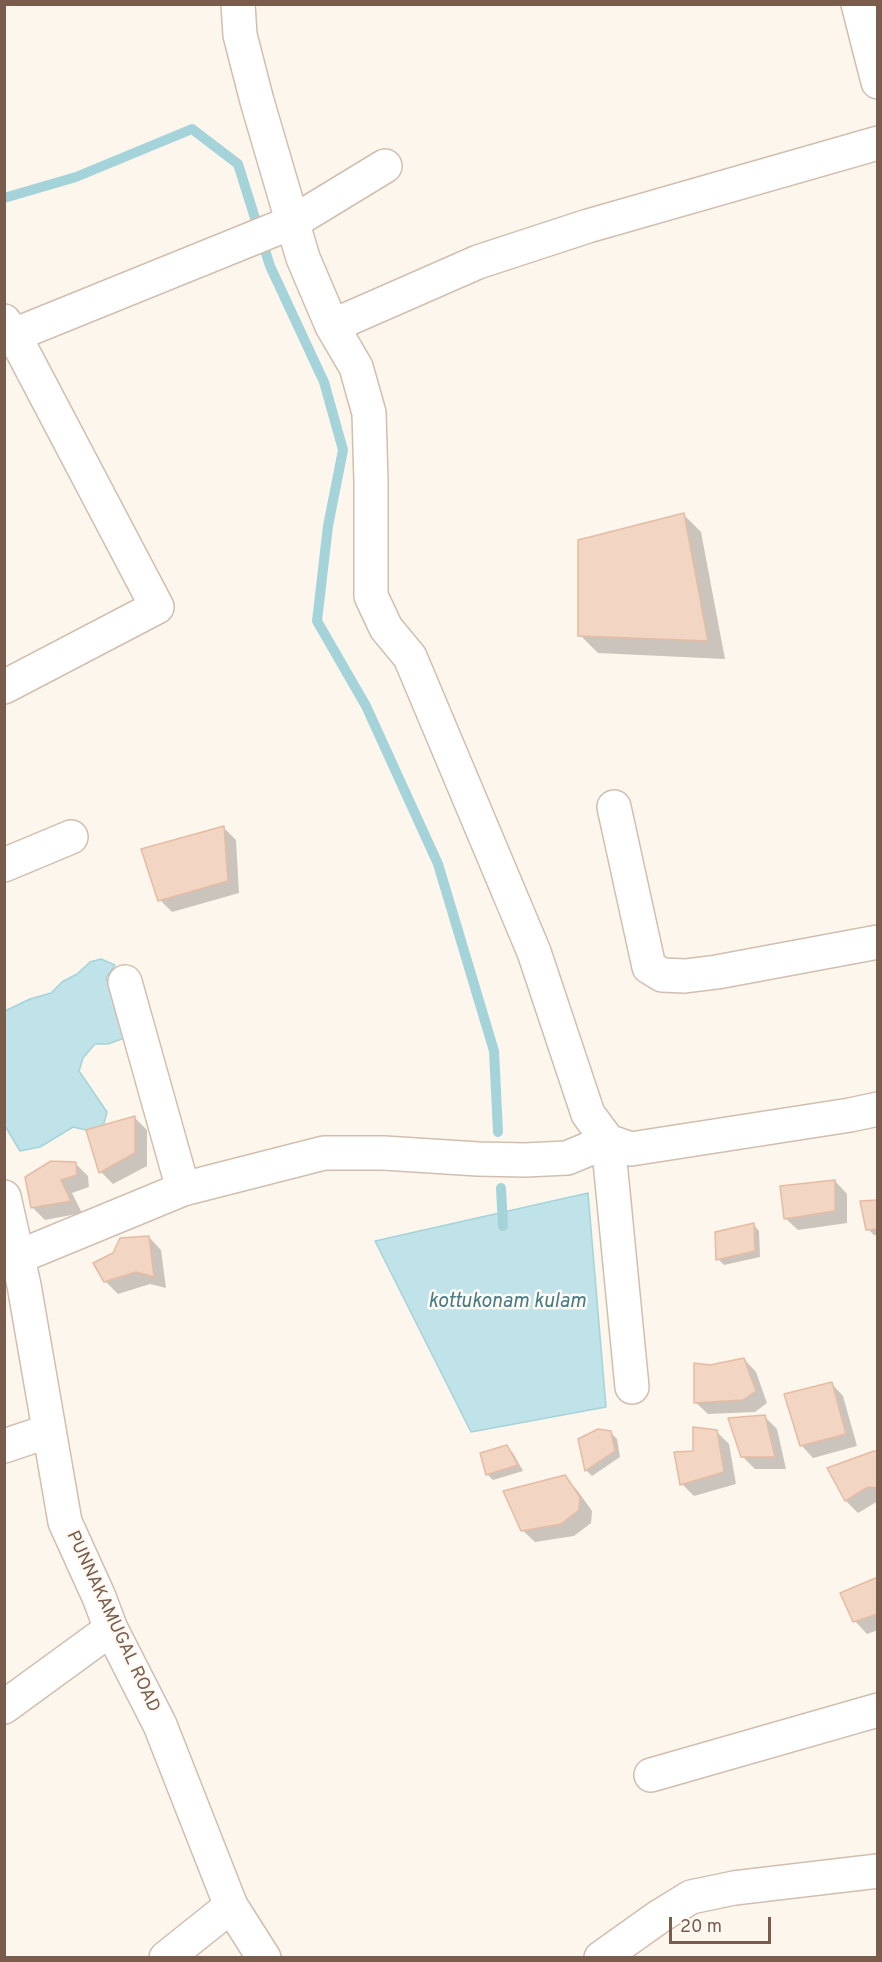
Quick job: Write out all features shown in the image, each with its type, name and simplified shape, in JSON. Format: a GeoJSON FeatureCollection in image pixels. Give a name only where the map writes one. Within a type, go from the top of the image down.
{"type":"FeatureCollection","features":[{"type":"Feature","properties":{"kind":"street"},"geometry":{"type":"LineString","coordinates":[[238,4],[240,34],[303,258],[332,326],[356,367],[369,413],[371,596],[386,628],[410,657],[534,952],[588,1114],[608,1141],[632,1387]]}},
{"type":"Feature","properties":{"kind":"street"},"geometry":{"type":"LineString","coordinates":[[858,4],[878,82]]}},
{"type":"Feature","properties":{"kind":"street"},"geometry":{"type":"LineString","coordinates":[[332,326],[478,262],[588,226],[878,143]]}},
{"type":"Feature","properties":{"kind":"street"},"geometry":{"type":"LineString","coordinates":[[4,687],[157,607],[8,332],[293,222],[385,166]]}},
{"type":"Feature","properties":{"kind":"street"},"geometry":{"type":"LineString","coordinates":[[614,807],[649,967],[662,975],[686,976],[717,972],[878,942]]}},
{"type":"Feature","properties":{"kind":"street"},"geometry":{"type":"LineString","coordinates":[[4,865],[71,837]]}},
{"type":"Feature","properties":{"kind":"street"},"geometry":{"type":"LineString","coordinates":[[125,982],[183,1189]]}},
{"type":"Feature","properties":{"kind":"street"},"geometry":{"type":"LineString","coordinates":[[16,1278],[183,1189],[324,1153],[384,1153],[525,1160],[567,1158],[608,1141],[631,1149],[878,1109]]}},
{"type":"Feature","properties":{"kind":"street","name":"PUNNAKAMUGAL ROAD"},"geometry":{"type":"LineString","coordinates":[[4,1197],[16,1278],[49,1431],[65,1522],[111,1629],[160,1725],[231,1906],[264,1958]]}},
{"type":"Feature","properties":{"kind":"street"},"geometry":{"type":"LineString","coordinates":[[4,1446],[49,1431]]}},
{"type":"Feature","properties":{"kind":"street"},"geometry":{"type":"LineString","coordinates":[[4,1707],[111,1629]]}},
{"type":"Feature","properties":{"kind":"street"},"geometry":{"type":"LineString","coordinates":[[651,1775],[878,1710]]}},
{"type":"Feature","properties":{"kind":"street"},"geometry":{"type":"LineString","coordinates":[[601,1958],[691,1897],[734,1888],[878,1871]]}},
{"type":"Feature","properties":{"kind":"street"},"geometry":{"type":"LineString","coordinates":[[166,1958],[231,1906]]}},
{"type":"Feature","properties":{"kind":"water"},"geometry":{"type":"Polygon","coordinates":[[[101,959],[115,965],[106,978],[127,1037],[108,1044],[95,1044],[83,1058],[79,1071],[107,1112],[103,1127],[86,1130],[73,1127],[40,1147],[20,1151],[5,1126],[5,1011],[30,999],[51,993],[90,962],[101,959]]]}},
{"type":"Feature","properties":{"kind":"water","name":"kottukonam kulam"},"geometry":{"type":"Polygon","coordinates":[[[588,1193],[606,1407],[471,1432],[375,1241],[588,1193]]]}},
{"type":"Feature","properties":{"kind":"building"},"geometry":{"type":"Polygon","coordinates":[[[684,513],[708,641],[578,636],[578,540],[684,513]]]}},
{"type":"Feature","properties":{"kind":"building"},"geometry":{"type":"Polygon","coordinates":[[[224,826],[228,881],[158,901],[141,849],[224,826]]]}},
{"type":"Feature","properties":{"kind":"building"},"geometry":{"type":"Polygon","coordinates":[[[135,1116],[135,1153],[99,1173],[86,1130],[135,1116]]]}},
{"type":"Feature","properties":{"kind":"building"},"geometry":{"type":"Polygon","coordinates":[[[51,1161],[76,1162],[77,1175],[61,1180],[71,1201],[31,1208],[25,1177],[51,1161]]]}},
{"type":"Feature","properties":{"kind":"building"},"geometry":{"type":"Polygon","coordinates":[[[835,1180],[835,1211],[784,1219],[780,1186],[835,1180]]]}},
{"type":"Feature","properties":{"kind":"building"},"geometry":{"type":"Polygon","coordinates":[[[878,1200],[878,1229],[866,1230],[860,1201],[878,1200]]]}},
{"type":"Feature","properties":{"kind":"building"},"geometry":{"type":"Polygon","coordinates":[[[754,1223],[755,1251],[716,1260],[715,1232],[754,1223]]]}},
{"type":"Feature","properties":{"kind":"building"},"geometry":{"type":"Polygon","coordinates":[[[149,1236],[154,1277],[136,1272],[104,1282],[93,1263],[113,1253],[120,1238],[149,1236]]]}},
{"type":"Feature","properties":{"kind":"building"},"geometry":{"type":"Polygon","coordinates":[[[744,1358],[756,1391],[743,1400],[694,1403],[694,1363],[710,1365],[744,1358]]]}},
{"type":"Feature","properties":{"kind":"building"},"geometry":{"type":"Polygon","coordinates":[[[832,1382],[846,1434],[800,1446],[784,1394],[832,1382]]]}},
{"type":"Feature","properties":{"kind":"building"},"geometry":{"type":"Polygon","coordinates":[[[765,1415],[775,1457],[741,1457],[728,1418],[765,1415]]]}},
{"type":"Feature","properties":{"kind":"building"},"geometry":{"type":"Polygon","coordinates":[[[693,1427],[717,1430],[724,1472],[680,1485],[674,1452],[693,1451],[693,1427]]]}},
{"type":"Feature","properties":{"kind":"building"},"geometry":{"type":"Polygon","coordinates":[[[598,1429],[611,1431],[615,1451],[585,1471],[578,1439],[598,1429]]]}},
{"type":"Feature","properties":{"kind":"building"},"geometry":{"type":"Polygon","coordinates":[[[507,1445],[518,1465],[486,1475],[480,1453],[507,1445]]]}},
{"type":"Feature","properties":{"kind":"building"},"geometry":{"type":"Polygon","coordinates":[[[874,1451],[878,1452],[878,1488],[868,1487],[845,1501],[827,1468],[874,1451]]]}},
{"type":"Feature","properties":{"kind":"building"},"geometry":{"type":"Polygon","coordinates":[[[565,1475],[580,1497],[579,1510],[561,1524],[521,1531],[503,1491],[565,1475]]]}},
{"type":"Feature","properties":{"kind":"building"},"geometry":{"type":"Polygon","coordinates":[[[878,1577],[878,1614],[853,1622],[840,1593],[878,1577]]]}},
{"type":"Feature","properties":{"kind":"waterway"},"geometry":{"type":"LineString","coordinates":[[4,198],[76,177],[192,129],[238,164],[270,266],[324,382],[343,450],[328,526],[317,621],[366,706],[438,864],[494,1051],[498,1132]]}},
{"type":"Feature","properties":{"kind":"waterway"},"geometry":{"type":"LineString","coordinates":[[501,1188],[503,1226]]}}]}
